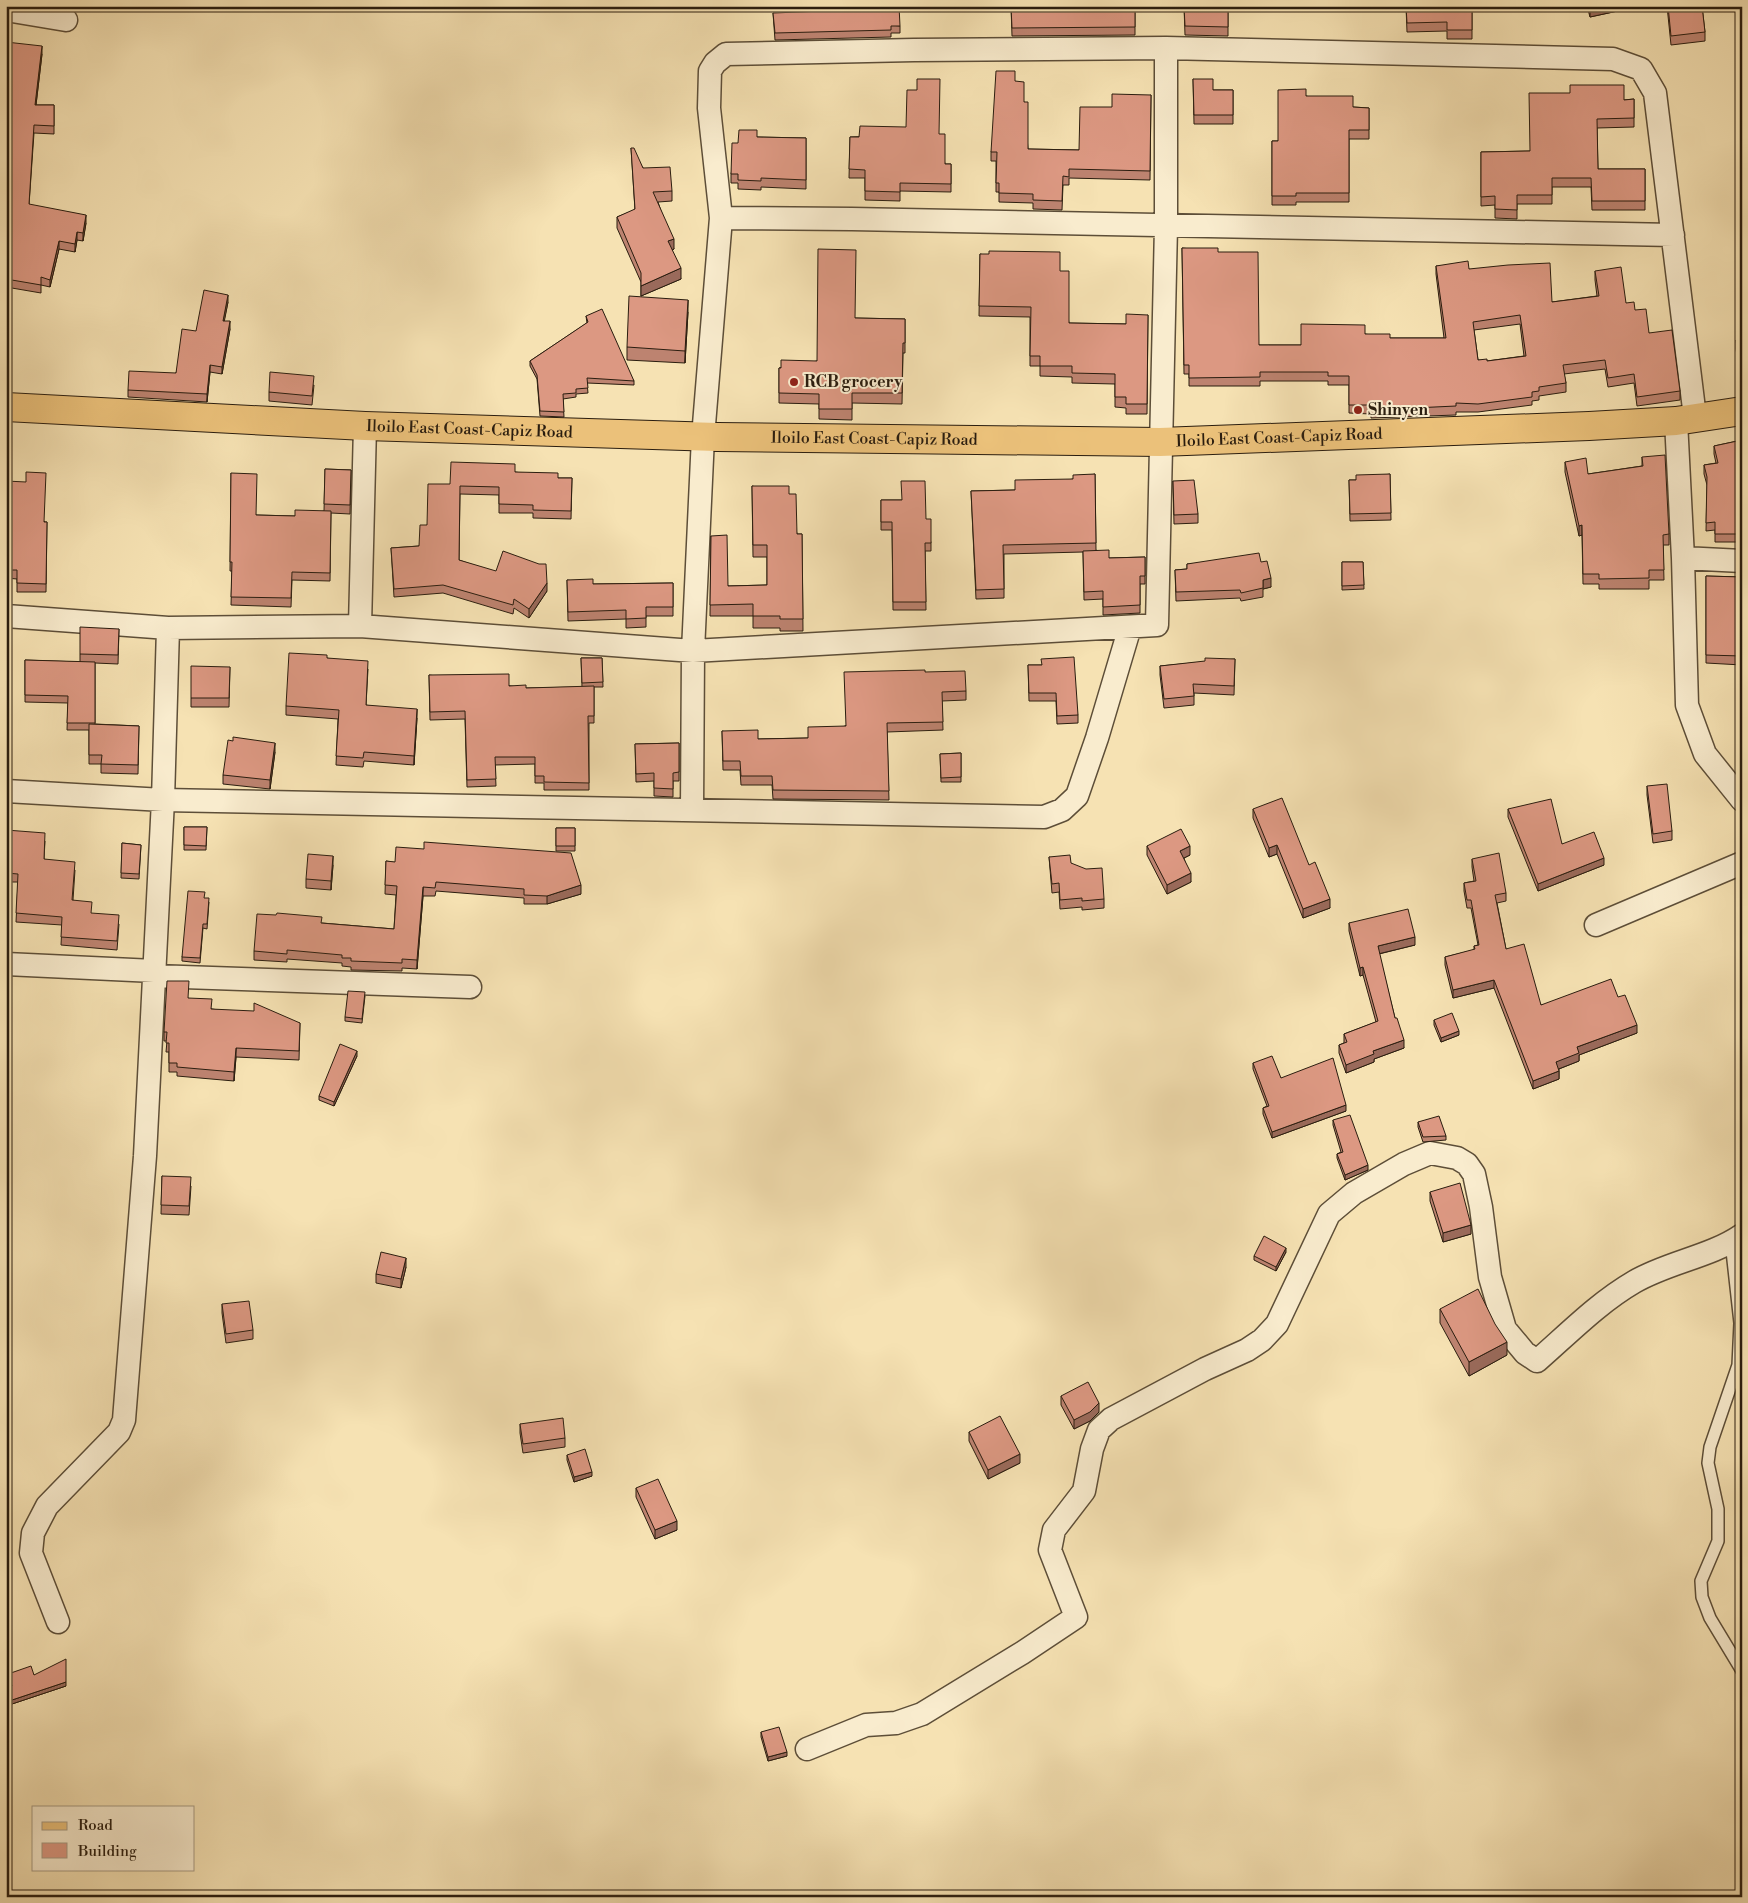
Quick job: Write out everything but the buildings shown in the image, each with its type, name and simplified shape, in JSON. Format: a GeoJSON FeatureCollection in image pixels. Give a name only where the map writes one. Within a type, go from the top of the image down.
{"type":"FeatureCollection","features":[{"type":"Feature","properties":{"kind":"main road","name":"Iloilo East Coast-Capiz Road"},"geometry":{"type":"LineString","coordinates":[[6,407],[365,426],[703,437],[1160,442],[1589,426],[1685,419],[1742,411]]}},
{"type":"Feature","properties":{"kind":"street"},"geometry":{"type":"LineString","coordinates":[[6,10],[66,20]]}},
{"type":"Feature","properties":{"kind":"street"},"geometry":{"type":"LineString","coordinates":[[6,616],[168,628],[360,626],[693,651],[1156,625],[1166,226],[1166,48]]}},
{"type":"Feature","properties":{"kind":"street"},"geometry":{"type":"LineString","coordinates":[[692,810],[693,651],[703,437],[721,218],[709,108],[710,71],[715,63],[726,54],[914,50],[1166,48],[1613,59],[1641,69],[1655,94],[1674,235],[1685,419],[1682,558],[1687,705],[1705,754],[1742,800]]}},
{"type":"Feature","properties":{"kind":"street"},"geometry":{"type":"LineString","coordinates":[[721,218],[1674,235]]}},
{"type":"Feature","properties":{"kind":"street"},"geometry":{"type":"LineString","coordinates":[[360,626],[365,426]]}},
{"type":"Feature","properties":{"kind":"street"},"geometry":{"type":"LineString","coordinates":[[1682,558],[1742,561]]}},
{"type":"Feature","properties":{"kind":"street"},"geometry":{"type":"LineString","coordinates":[[6,791],[163,800],[1044,817],[1062,810],[1076,796],[1098,738],[1130,627]]}},
{"type":"Feature","properties":{"kind":"street"},"geometry":{"type":"LineString","coordinates":[[58,1622],[31,1554],[33,1533],[47,1506],[119,1432],[124,1420],[144,1156],[163,800],[168,628]]}},
{"type":"Feature","properties":{"kind":"street"},"geometry":{"type":"LineString","coordinates":[[1596,925],[1742,863]]}},
{"type":"Feature","properties":{"kind":"street"},"geometry":{"type":"LineString","coordinates":[[6,964],[154,973],[470,987]]}},
{"type":"Feature","properties":{"kind":"street"},"geometry":{"type":"LineString","coordinates":[[808,1749],[866,1725],[896,1723],[922,1714],[1022,1653],[1076,1617],[1050,1550],[1054,1530],[1084,1491],[1092,1449],[1099,1430],[1111,1419],[1205,1369],[1247,1350],[1262,1340],[1277,1324],[1329,1214],[1354,1193],[1404,1164],[1430,1153],[1457,1158],[1467,1164],[1474,1174],[1481,1207],[1490,1277],[1505,1329],[1524,1353],[1537,1361],[1596,1308],[1635,1282],[1736,1238]]}},
{"type":"Feature","properties":{"kind":"lane"},"geometry":{"type":"LineString","coordinates":[[1736,1238],[1740,1366],[1710,1448],[1708,1463],[1718,1509],[1718,1541],[1701,1581],[1702,1597],[1710,1618],[1742,1671]]}},
{"type":"Feature","properties":{"kind":"place","name":"RCB grocery"},"geometry":{"type":"Point","coordinates":[794,382]}},
{"type":"Feature","properties":{"kind":"place","name":"Shinyen"},"geometry":{"type":"Point","coordinates":[1358,410]}}]}
